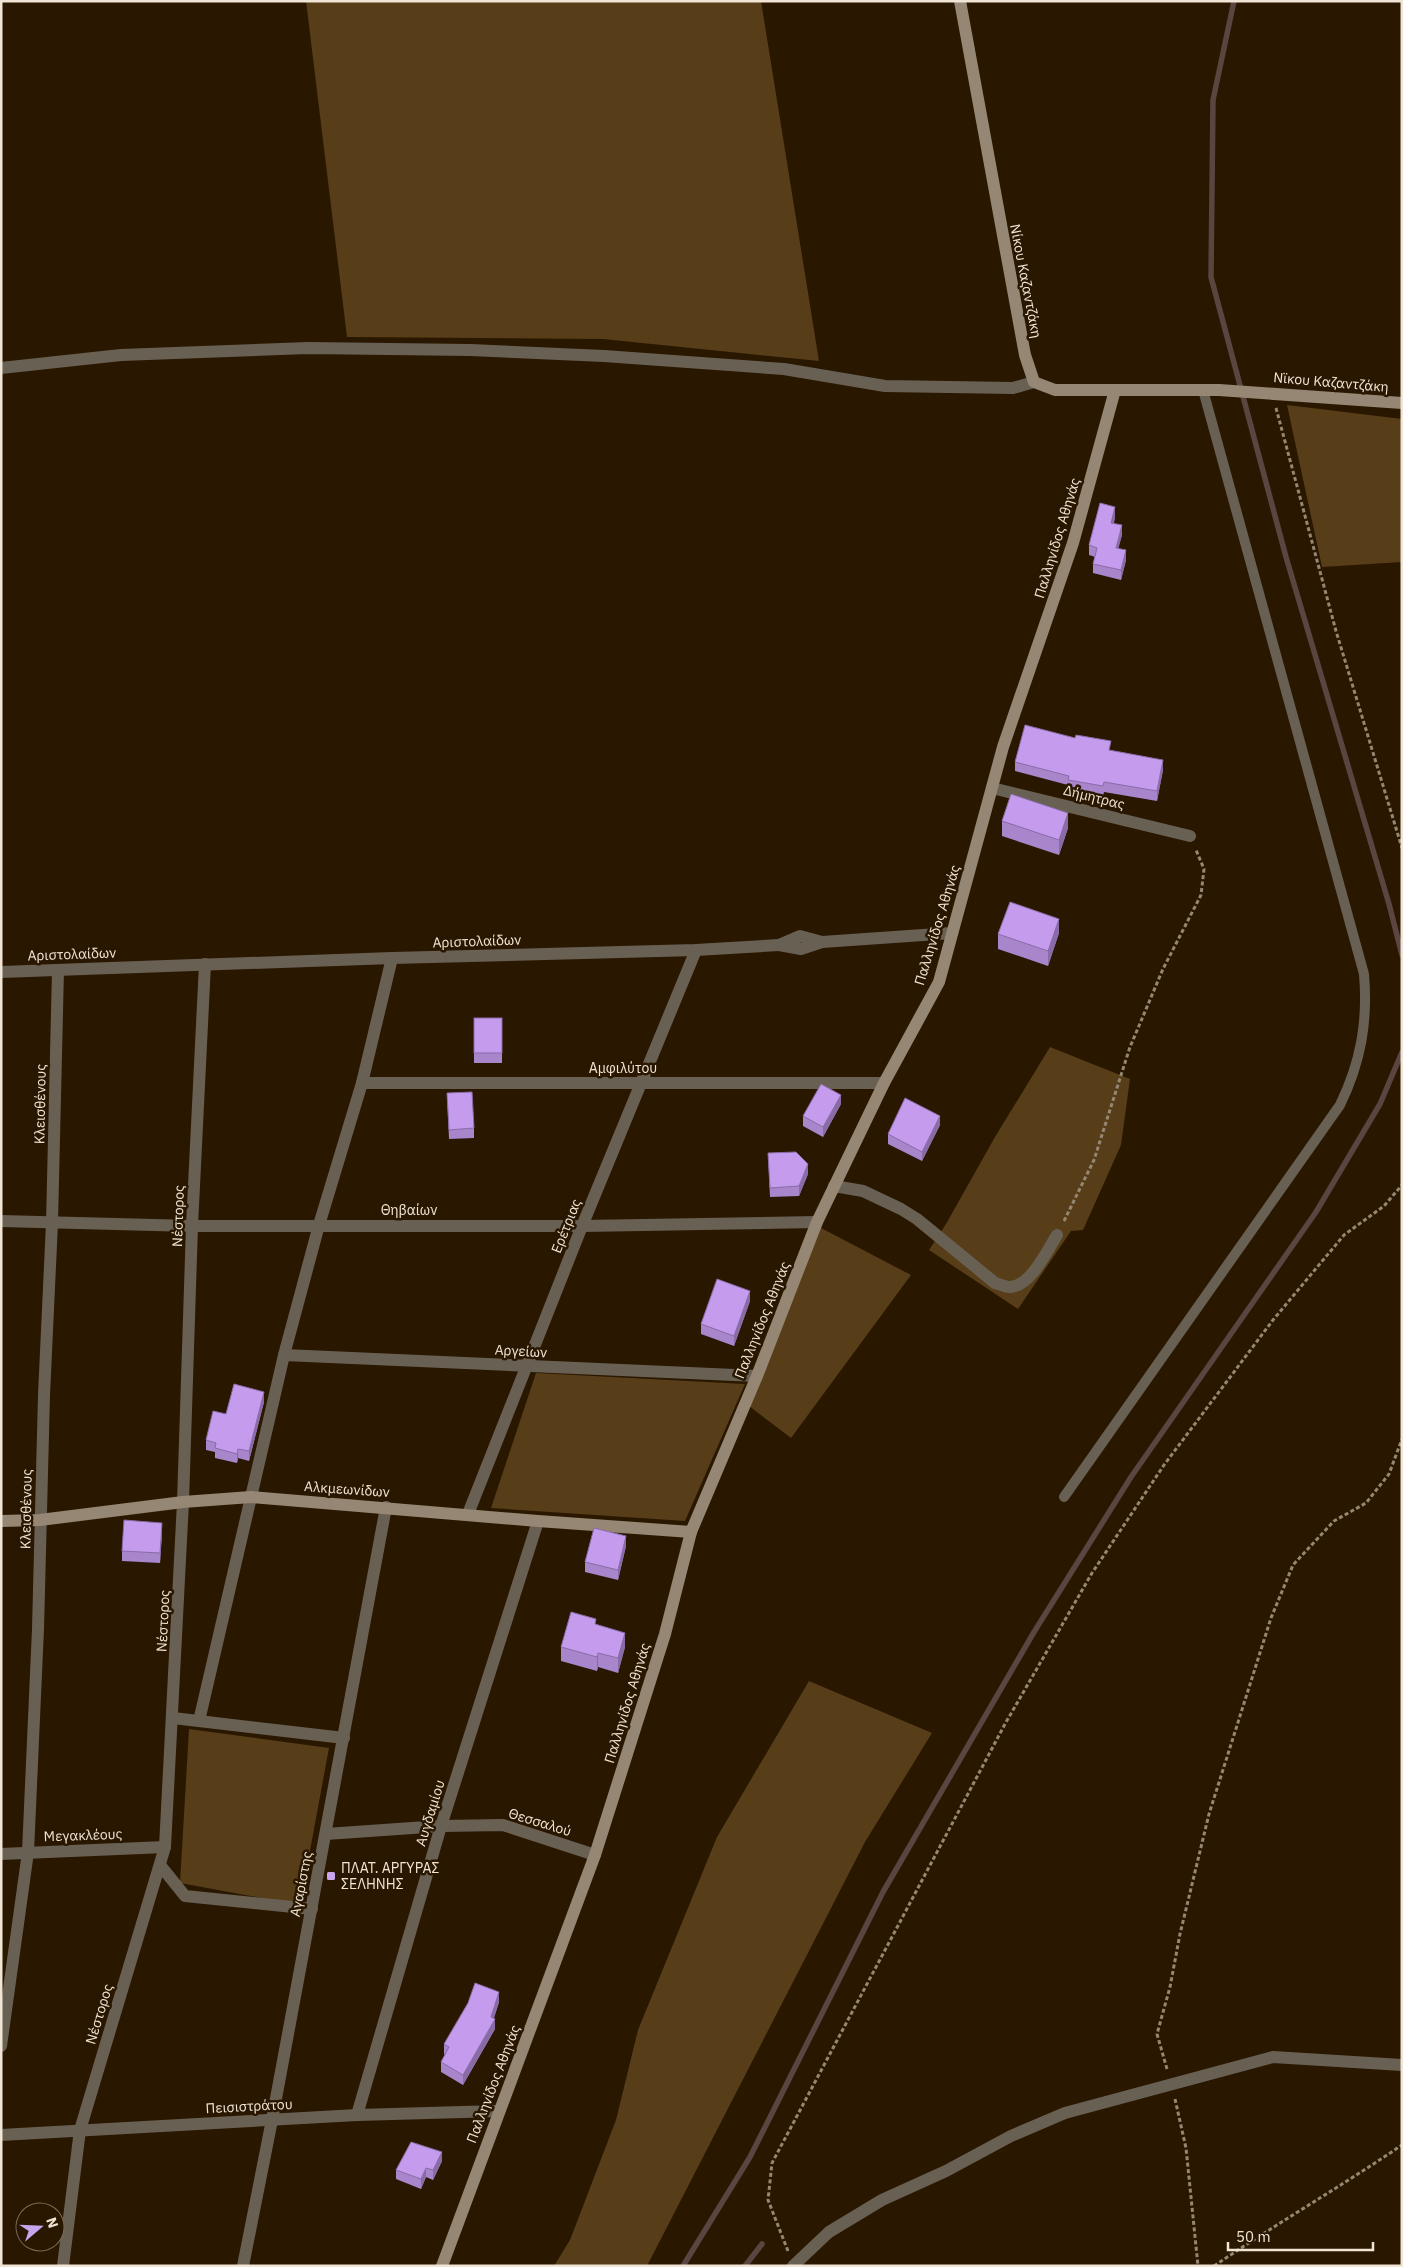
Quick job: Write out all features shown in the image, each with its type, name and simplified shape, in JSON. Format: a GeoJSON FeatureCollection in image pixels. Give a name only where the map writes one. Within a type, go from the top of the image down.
{"type":"FeatureCollection","features":[{"type":"Feature","properties":{"kind":"street","name":"Νίκου Καζαντζάκη"},"geometry":{"type":"LineString","coordinates":[[960,1],[1025,355],[1034,382]]}},
{"type":"Feature","properties":{"kind":"street"},"geometry":{"type":"LineString","coordinates":[[1,368],[121,355],[308,348],[470,350],[604,356],[784,369],[885,386],[1013,388],[1034,382],[1055,390],[1204,390]]}},
{"type":"Feature","properties":{"kind":"street","name":"Παλληνίδος Αθηνάς"},"geometry":{"type":"LineString","coordinates":[[442,2266],[498,2111],[595,1855],[665,1634],[691,1532],[757,1376],[817,1222],[884,1083],[939,982],[1003,747],[1073,543],[1115,390]]}},
{"type":"Feature","properties":{"kind":"street","name":"Νϊκου Καζαντζάκη"},"geometry":{"type":"LineString","coordinates":[[1204,390],[1258,391],[1402,403]]}},
{"type":"Feature","properties":{"kind":"street","name":"Δήμητρας"},"geometry":{"type":"LineString","coordinates":[[992,788],[1190,836]]}},
{"type":"Feature","properties":{"kind":"street","name":"Αριστολαίδων"},"geometry":{"type":"LineString","coordinates":[[1,972],[392,958],[696,950],[779,945],[800,936],[822,942],[952,934]]}},
{"type":"Feature","properties":{"kind":"street","name":"Ερέτριας"},"geometry":{"type":"LineString","coordinates":[[468,1514],[582,1226],[696,950]]}},
{"type":"Feature","properties":{"kind":"street"},"geometry":{"type":"LineString","coordinates":[[199,1721],[284,1355],[319,1225],[362,1083],[392,958]]}},
{"type":"Feature","properties":{"kind":"street","name":"Νέστορος"},"geometry":{"type":"LineString","coordinates":[[64,2266],[80,2130],[165,1846],[183,1502],[192,1226],[205,964]]}},
{"type":"Feature","properties":{"kind":"street","name":"Κλεισθένους"},"geometry":{"type":"LineString","coordinates":[[1,2046],[28,1852],[37,1669],[44,1395],[52,1223],[58,970]]}},
{"type":"Feature","properties":{"kind":"street","name":"Αμφιλύτου"},"geometry":{"type":"LineString","coordinates":[[362,1083],[884,1083]]}},
{"type":"Feature","properties":{"kind":"street"},"geometry":{"type":"LineString","coordinates":[[834,1186],[863,1191],[901,1208],[995,1283],[1009,1287],[1020,1285],[1028,1279],[1058,1235]]}},
{"type":"Feature","properties":{"kind":"street","name":"Θηβαίων"},"geometry":{"type":"LineString","coordinates":[[1,1221],[192,1226],[582,1226],[817,1222]]}},
{"type":"Feature","properties":{"kind":"street","name":"Αργείων"},"geometry":{"type":"LineString","coordinates":[[284,1355],[757,1376]]}},
{"type":"Feature","properties":{"kind":"street","name":"Αλκμεωνίδων"},"geometry":{"type":"LineString","coordinates":[[1,1520],[40,1520],[183,1502],[250,1497],[691,1532]]}},
{"type":"Feature","properties":{"kind":"street","name":"Αγαρίστης"},"geometry":{"type":"LineString","coordinates":[[243,2266],[312,1909],[386,1507]]}},
{"type":"Feature","properties":{"kind":"street","name":"Αυγδαμίου"},"geometry":{"type":"LineString","coordinates":[[357,2115],[441,1826],[538,1521]]}},
{"type":"Feature","properties":{"kind":"street"},"geometry":{"type":"LineString","coordinates":[[173,1718],[344,1738]]}},
{"type":"Feature","properties":{"kind":"street","name":"Θεσσαλού"},"geometry":{"type":"LineString","coordinates":[[326,1834],[441,1826],[503,1826],[595,1855]]}},
{"type":"Feature","properties":{"kind":"street","name":"Μεγακλέους"},"geometry":{"type":"LineString","coordinates":[[1,1854],[165,1846]]}},
{"type":"Feature","properties":{"kind":"street"},"geometry":{"type":"LineString","coordinates":[[160,1865],[185,1896],[312,1909]]}},
{"type":"Feature","properties":{"kind":"street"},"geometry":{"type":"LineString","coordinates":[[792,2262],[829,2232],[882,2200],[946,2171],[1011,2136],[1065,2113],[1273,2057],[1402,2065]]}},
{"type":"Feature","properties":{"kind":"street","name":"Πεισιστράτου"},"geometry":{"type":"LineString","coordinates":[[1,2135],[357,2115],[498,2111]]}},
{"type":"Feature","properties":{"kind":"lane"},"geometry":{"type":"LineString","coordinates":[[1064,1497],[1336,1111],[1356,1067],[1366,1021],[1364,974],[1204,390]]}},
{"type":"Feature","properties":{"kind":"path"},"geometry":{"type":"LineString","coordinates":[[1272,393],[1336,631],[1402,848]]}},
{"type":"Feature","properties":{"kind":"path"},"geometry":{"type":"LineString","coordinates":[[1058,1235],[1094,1160],[1130,1047],[1164,969],[1201,895],[1204,869],[1190,836]]}},
{"type":"Feature","properties":{"kind":"path"},"geometry":{"type":"LineString","coordinates":[[792,2262],[768,2200],[772,2163],[1020,1699],[1092,1573],[1164,1465],[1273,1320],[1344,1235],[1384,1206],[1402,1185]]}},
{"type":"Feature","properties":{"kind":"path"},"geometry":{"type":"LineString","coordinates":[[1198,2266],[1186,2148],[1157,2034],[1209,1814],[1271,1618],[1293,1565],[1334,1521],[1366,1503],[1389,1474],[1402,1439]]}},
{"type":"Feature","properties":{"kind":"path"},"geometry":{"type":"LineString","coordinates":[[1214,2266],[1270,2228],[1297,2214],[1402,2145]]}},
{"type":"Feature","properties":{"kind":"shaded area"},"geometry":{"type":"Polygon","coordinates":[[[306,1],[761,1],[819,361],[603,339],[347,337],[306,1]]]}},
{"type":"Feature","properties":{"kind":"shaded area"},"geometry":{"type":"Polygon","coordinates":[[[1287,405],[1402,419],[1402,562],[1322,567],[1287,405]]]}},
{"type":"Feature","properties":{"kind":"shaded area"},"geometry":{"type":"Polygon","coordinates":[[[1050,1047],[1130,1079],[1121,1145],[1083,1230],[1071,1231],[1018,1309],[929,1250],[1050,1047]]]}},
{"type":"Feature","properties":{"kind":"shaded area"},"geometry":{"type":"Polygon","coordinates":[[[821,1228],[911,1275],[791,1438],[749,1406],[821,1228]]]}},
{"type":"Feature","properties":{"kind":"shaded area"},"geometry":{"type":"Polygon","coordinates":[[[536,1373],[745,1384],[685,1521],[491,1508],[536,1373]]]}},
{"type":"Feature","properties":{"kind":"shaded area"},"geometry":{"type":"Polygon","coordinates":[[[809,1681],[932,1733],[865,1842],[647,2266],[554,2266],[570,2240],[616,2120],[638,2030],[717,1837],[809,1681]]]}},
{"type":"Feature","properties":{"kind":"shaded area"},"geometry":{"type":"Polygon","coordinates":[[[189,1729],[329,1748],[300,1905],[180,1883],[189,1729]]]}},
{"type":"Feature","properties":{"kind":"building"},"geometry":{"type":"Polygon","coordinates":[[[1100,503],[1115,507],[1111,523],[1122,525],[1116,548],[1126,550],[1121,570],[1093,564],[1097,548],[1089,545],[1100,503]]]}},
{"type":"Feature","properties":{"kind":"building"},"geometry":{"type":"Polygon","coordinates":[[[1025,725],[1075,738],[1076,735],[1111,741],[1109,750],[1163,760],[1157,791],[1104,782],[1103,786],[1068,780],[1069,776],[1015,762],[1025,725]]]}},
{"type":"Feature","properties":{"kind":"building"},"geometry":{"type":"Polygon","coordinates":[[[1011,794],[1068,813],[1059,840],[1002,821],[1011,794]]]}},
{"type":"Feature","properties":{"kind":"building"},"geometry":{"type":"Polygon","coordinates":[[[1010,902],[1059,919],[1048,951],[998,934],[1010,902]]]}},
{"type":"Feature","properties":{"kind":"building"},"geometry":{"type":"Polygon","coordinates":[[[474,1018],[502,1018],[502,1053],[474,1053],[474,1018]]]}},
{"type":"Feature","properties":{"kind":"building"},"geometry":{"type":"Polygon","coordinates":[[[821,1084],[841,1095],[823,1127],[803,1116],[821,1084]]]}},
{"type":"Feature","properties":{"kind":"building"},"geometry":{"type":"Polygon","coordinates":[[[472,1092],[474,1128],[449,1130],[447,1093],[472,1092]]]}},
{"type":"Feature","properties":{"kind":"building"},"geometry":{"type":"Polygon","coordinates":[[[905,1098],[940,1116],[922,1152],[888,1134],[905,1098]]]}},
{"type":"Feature","properties":{"kind":"building"},"geometry":{"type":"Polygon","coordinates":[[[796,1152],[808,1164],[799,1186],[770,1188],[768,1153],[796,1152]]]}},
{"type":"Feature","properties":{"kind":"building"},"geometry":{"type":"Polygon","coordinates":[[[717,1279],[750,1291],[734,1336],[701,1324],[717,1279]]]}},
{"type":"Feature","properties":{"kind":"building"},"geometry":{"type":"Polygon","coordinates":[[[234,1384],[264,1392],[249,1451],[238,1449],[237,1454],[215,1448],[216,1443],[206,1440],[213,1411],[226,1414],[234,1384]]]}},
{"type":"Feature","properties":{"kind":"building"},"geometry":{"type":"Polygon","coordinates":[[[124,1520],[162,1523],[160,1553],[122,1551],[124,1520]]]}},
{"type":"Feature","properties":{"kind":"building"},"geometry":{"type":"Polygon","coordinates":[[[594,1528],[626,1536],[618,1570],[585,1562],[594,1528]]]}},
{"type":"Feature","properties":{"kind":"building"},"geometry":{"type":"Polygon","coordinates":[[[571,1612],[596,1619],[595,1624],[625,1633],[618,1658],[598,1653],[597,1657],[561,1647],[571,1612]]]}},
{"type":"Feature","properties":{"kind":"building"},"geometry":{"type":"Polygon","coordinates":[[[475,1983],[499,1992],[491,2017],[495,2019],[463,2075],[441,2062],[449,2047],[444,2044],[468,2003],[475,1983]]]}},
{"type":"Feature","properties":{"kind":"building"},"geometry":{"type":"Polygon","coordinates":[[[411,2142],[442,2152],[433,2170],[426,2168],[421,2179],[396,2170],[411,2142]]]}},
{"type":"Feature","properties":{"kind":"waterway"},"geometry":{"type":"LineString","coordinates":[[1234,1],[1213,100],[1211,277],[1286,557],[1389,904],[1402,955]]}},
{"type":"Feature","properties":{"kind":"waterway"},"geometry":{"type":"LineString","coordinates":[[683,2266],[750,2157],[883,1892],[1034,1632],[1131,1477],[1316,1212],[1380,1104],[1402,1052]]}},
{"type":"Feature","properties":{"kind":"waterway"},"geometry":{"type":"LineString","coordinates":[[745,2266],[762,2244]]}},
{"type":"Feature","properties":{"kind":"place","name":"ΠΛΑΤ. ΑΡΓΥΡΑΣ ΣΕΛΗΝΗΣ"},"geometry":{"type":"Point","coordinates":[331,1876]}}]}
